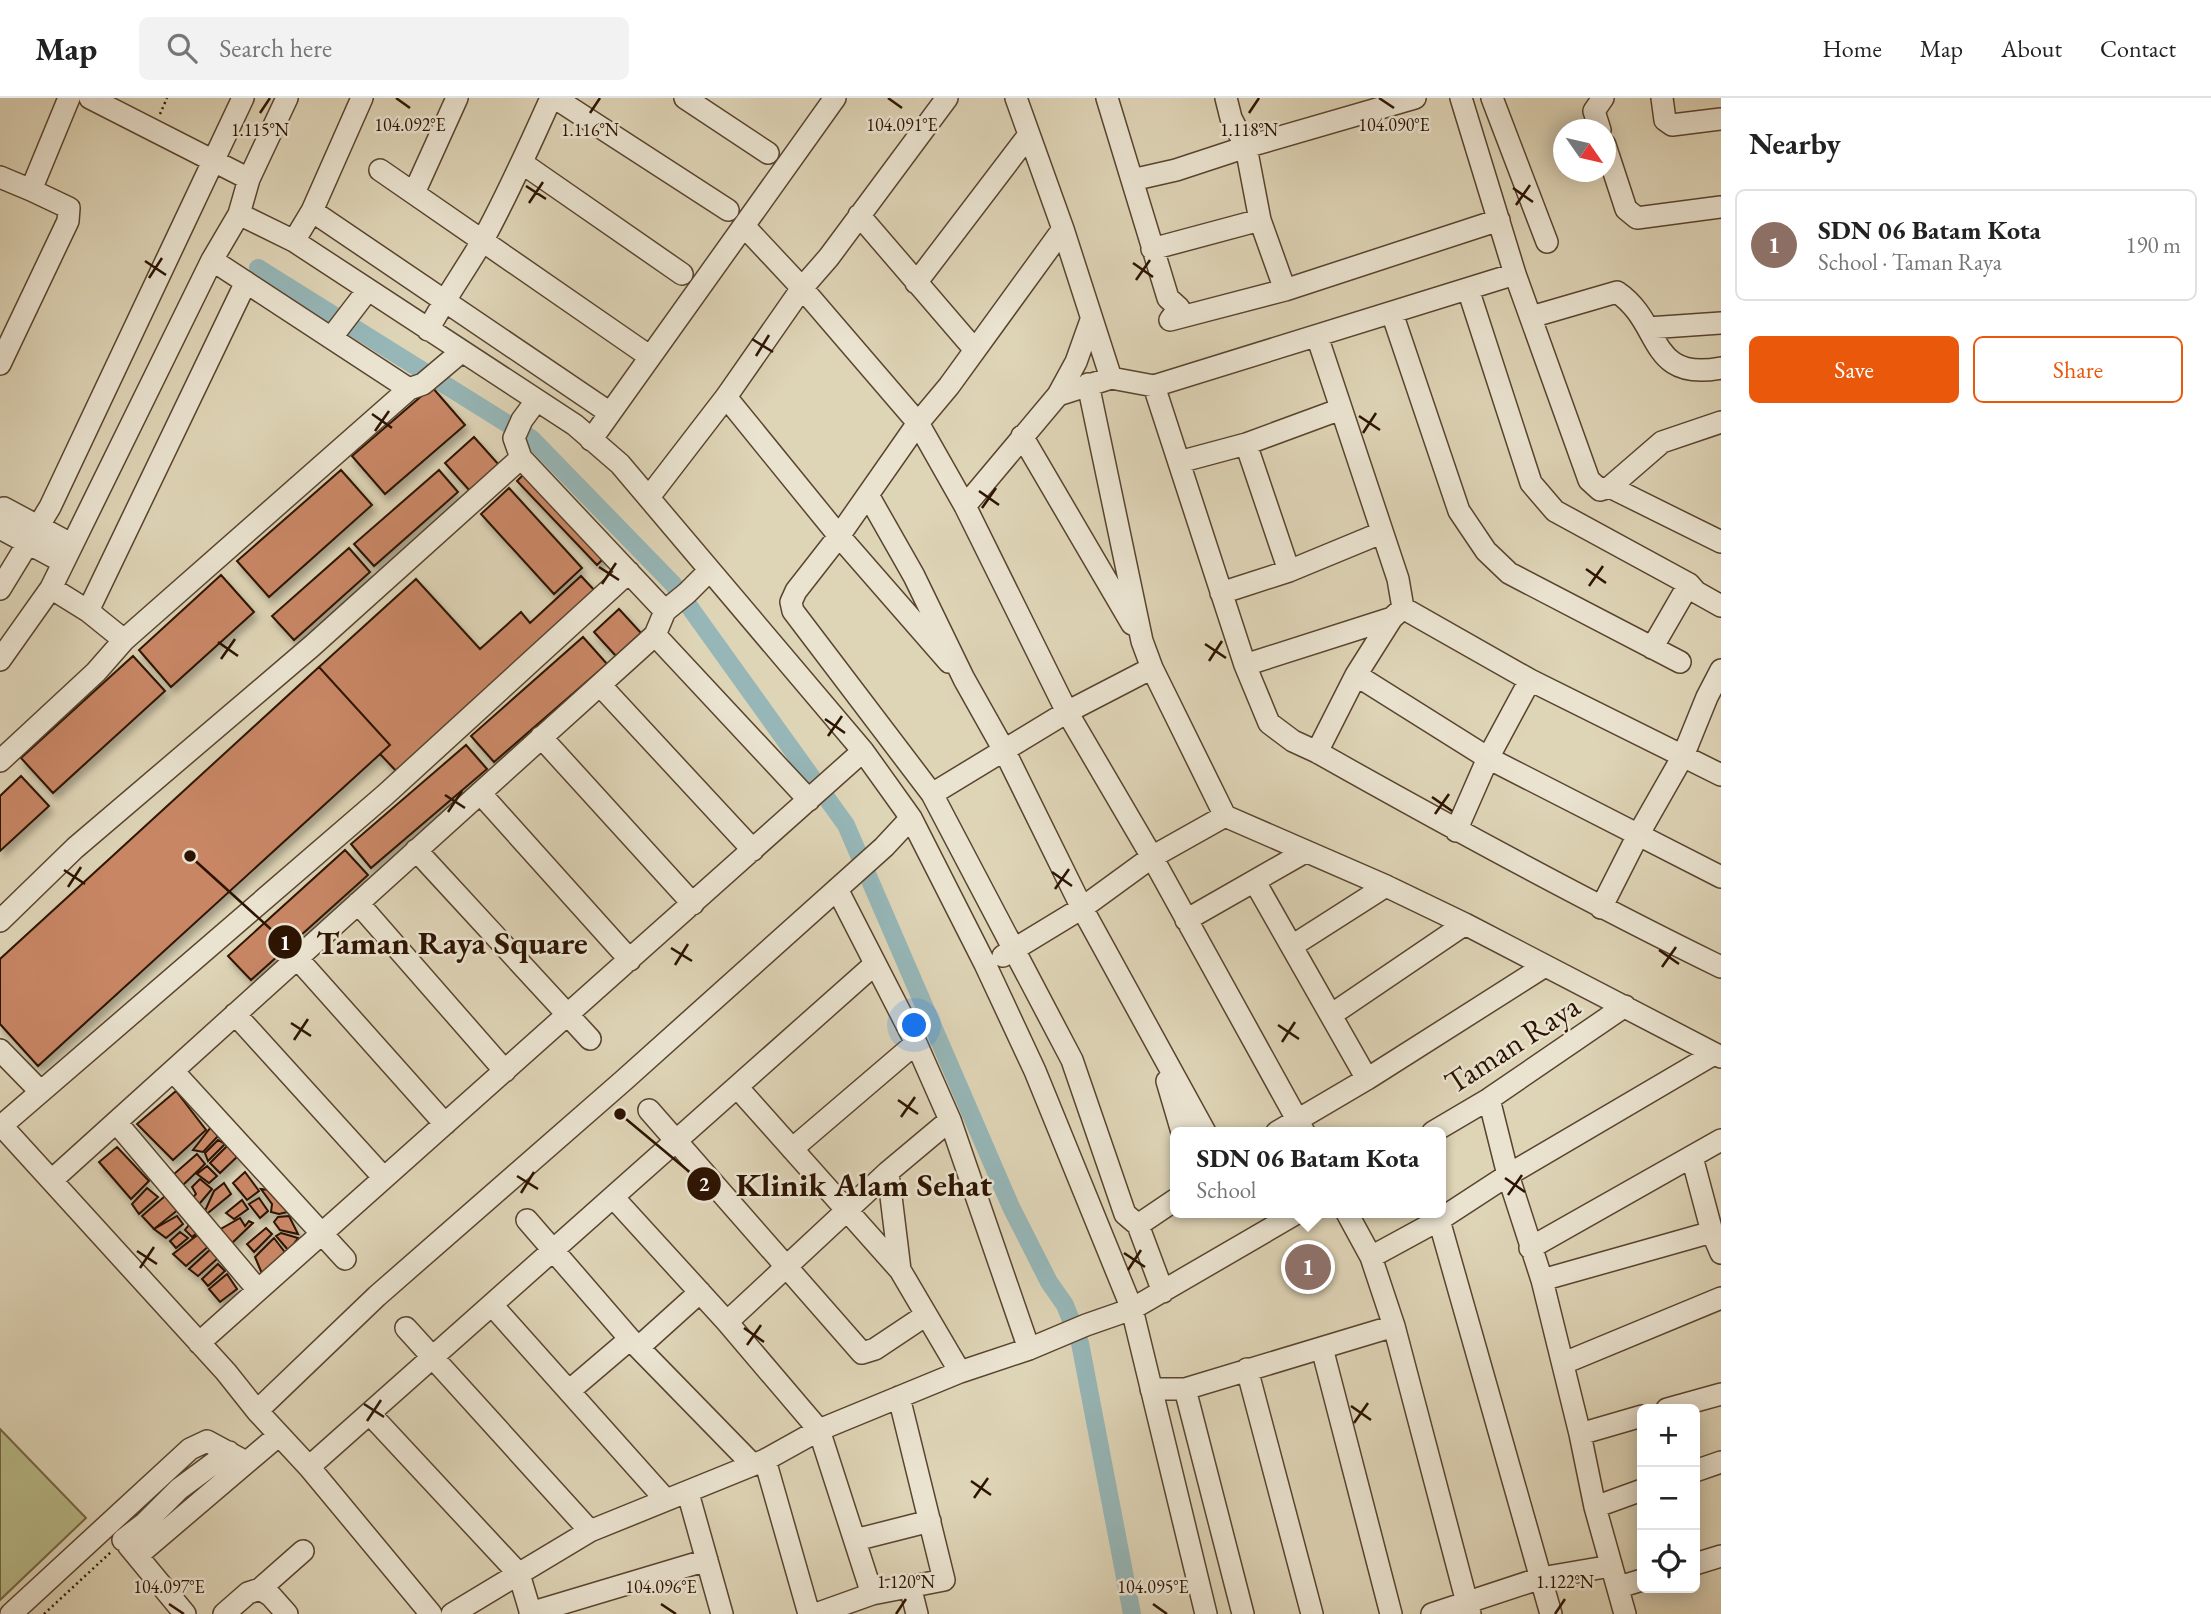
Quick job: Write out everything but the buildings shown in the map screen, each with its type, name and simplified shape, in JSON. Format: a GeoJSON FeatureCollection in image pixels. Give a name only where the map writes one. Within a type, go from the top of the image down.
{"type":"FeatureCollection","features":[{"type":"Feature","properties":{"kind":"street"},"geometry":{"type":"LineString","coordinates":[[31,190],[69,98]]}},
{"type":"Feature","properties":{"kind":"street"},"geometry":{"type":"LineString","coordinates":[[0,589],[55,497],[243,98]]}},
{"type":"Feature","properties":{"kind":"street"},"geometry":{"type":"LineString","coordinates":[[0,660],[51,588],[212,260],[239,214],[249,179],[287,98]]}},
{"type":"Feature","properties":{"kind":"street"},"geometry":{"type":"LineString","coordinates":[[294,241],[312,211],[362,98]]}},
{"type":"Feature","properties":{"kind":"street"},"geometry":{"type":"LineString","coordinates":[[414,193],[457,98]]}},
{"type":"Feature","properties":{"kind":"street"},"geometry":{"type":"LineString","coordinates":[[428,330],[482,240],[553,98],[727,210]]}},
{"type":"Feature","properties":{"kind":"street"},"geometry":{"type":"LineString","coordinates":[[685,98],[768,153]]}},
{"type":"Feature","properties":{"kind":"street"},"geometry":{"type":"LineString","coordinates":[[591,440],[835,98]]}},
{"type":"Feature","properties":{"kind":"street"},"geometry":{"type":"LineString","coordinates":[[649,497],[726,397],[802,288],[829,257],[947,98]]}},
{"type":"Feature","properties":{"kind":"street"},"geometry":{"type":"LineString","coordinates":[[1016,98],[1063,229],[1111,378]]}},
{"type":"Feature","properties":{"kind":"street"},"geometry":{"type":"LineString","coordinates":[[1107,98],[1168,298],[1180,308],[1170,320],[1285,290],[1499,220]]}},
{"type":"Feature","properties":{"kind":"street"},"geometry":{"type":"LineString","coordinates":[[1226,98],[1231,118],[1246,147],[1259,219],[1285,290]]}},
{"type":"Feature","properties":{"kind":"street"},"geometry":{"type":"LineString","coordinates":[[1132,180],[1176,170],[1415,98]]}},
{"type":"Feature","properties":{"kind":"street"},"geometry":{"type":"LineString","coordinates":[[1461,98],[1515,274],[1589,480],[1600,490],[1610,487],[1662,442],[1715,428]]}},
{"type":"Feature","properties":{"kind":"street"},"geometry":{"type":"LineString","coordinates":[[1492,98],[1547,242]]}},
{"type":"Feature","properties":{"kind":"street"},"geometry":{"type":"LineString","coordinates":[[1597,119],[1594,111],[1603,98]]}},
{"type":"Feature","properties":{"kind":"street"},"geometry":{"type":"LineString","coordinates":[[1661,98],[1665,120],[1672,125],[1721,118]]}},
{"type":"Feature","properties":{"kind":"street"},"geometry":{"type":"LineString","coordinates":[[95,99],[249,179]]}},
{"type":"Feature","properties":{"kind":"street"},"geometry":{"type":"LineString","coordinates":[[916,283],[1028,136]]}},
{"type":"Feature","properties":{"kind":"street"},"geometry":{"type":"LineString","coordinates":[[522,163],[682,274]]}},
{"type":"Feature","properties":{"kind":"street"},"geometry":{"type":"LineString","coordinates":[[380,170],[649,356]]}},
{"type":"Feature","properties":{"kind":"street"},"geometry":{"type":"LineString","coordinates":[[0,177],[69,208],[70,212],[0,364]]}},
{"type":"Feature","properties":{"kind":"street"},"geometry":{"type":"LineString","coordinates":[[1616,179],[1626,209],[1637,218],[1721,207]]}},
{"type":"Feature","properties":{"kind":"street"},"geometry":{"type":"LineString","coordinates":[[312,211],[610,413]]}},
{"type":"Feature","properties":{"kind":"street"},"geometry":{"type":"LineString","coordinates":[[239,214],[294,241],[575,425],[620,464],[863,751],[911,818],[985,964],[1035,1071],[1132,1309],[1206,1614]]}},
{"type":"Feature","properties":{"kind":"street"},"geometry":{"type":"LineString","coordinates":[[859,215],[975,350]]}},
{"type":"Feature","properties":{"kind":"street"},"geometry":{"type":"LineString","coordinates":[[1152,249],[1259,219]]}},
{"type":"Feature","properties":{"kind":"street"},"geometry":{"type":"LineString","coordinates":[[744,226],[802,288],[918,423],[965,506],[1067,712],[1152,858],[1300,1126],[1367,1079],[1545,966]]}},
{"type":"Feature","properties":{"kind":"street"},"geometry":{"type":"LineString","coordinates":[[1063,229],[918,423],[839,536],[796,591],[791,602],[793,611],[932,794],[1072,1060],[1125,1214],[1138,1225],[1163,1292]]}},
{"type":"Feature","properties":{"kind":"street"},"geometry":{"type":"LineString","coordinates":[[212,260],[416,386]]}},
{"type":"Feature","properties":{"kind":"street"},"geometry":{"type":"LineString","coordinates":[[1058,395],[1111,378],[1154,386],[1515,274]]}},
{"type":"Feature","properties":{"kind":"street"},"geometry":{"type":"LineString","coordinates":[[88,611],[246,282]]}},
{"type":"Feature","properties":{"kind":"street"},"geometry":{"type":"LineString","coordinates":[[1468,289],[1531,483],[1555,511],[1689,584],[1696,592],[1721,606]]}},
{"type":"Feature","properties":{"kind":"street"},"geometry":{"type":"LineString","coordinates":[[334,334],[368,291]]}},
{"type":"Feature","properties":{"kind":"street"},"geometry":{"type":"LineString","coordinates":[[1531,317],[1617,292],[1631,301],[1667,359],[1691,372],[1721,368]]}},
{"type":"Feature","properties":{"kind":"street"},"geometry":{"type":"LineString","coordinates":[[1392,313],[1459,511],[1486,551],[1509,573],[1680,662]]}},
{"type":"Feature","properties":{"kind":"street"},"geometry":{"type":"LineString","coordinates":[[965,506],[1058,395],[1076,362],[1091,320]]}},
{"type":"Feature","properties":{"kind":"street"},"geometry":{"type":"LineString","coordinates":[[1648,328],[1721,323]]}},
{"type":"Feature","properties":{"kind":"street"},"geometry":{"type":"LineString","coordinates":[[1317,336],[1398,579],[1397,613],[1356,675],[1317,752]]}},
{"type":"Feature","properties":{"kind":"street"},"geometry":{"type":"LineString","coordinates":[[0,761],[96,672],[124,640],[416,386],[461,352]]}},
{"type":"Feature","properties":{"kind":"street"},"geometry":{"type":"LineString","coordinates":[[1088,384],[1142,641],[1152,668],[1225,816],[1386,886],[1465,924],[1717,1055]]}},
{"type":"Feature","properties":{"kind":"street"},"geometry":{"type":"LineString","coordinates":[[1154,386],[1245,665],[1269,723],[1293,741],[1456,831],[1601,908],[1721,967]]}},
{"type":"Feature","properties":{"kind":"street"},"geometry":{"type":"LineString","coordinates":[[726,397],[839,536],[964,679]]}},
{"type":"Feature","properties":{"kind":"street"},"geometry":{"type":"LineString","coordinates":[[0,921],[75,848],[312,646],[519,438],[536,401]]}},
{"type":"Feature","properties":{"kind":"street"},"geometry":{"type":"LineString","coordinates":[[1179,463],[1246,444],[1341,409]]}},
{"type":"Feature","properties":{"kind":"street"},"geometry":{"type":"LineString","coordinates":[[1022,436],[1142,641]]}},
{"type":"Feature","properties":{"kind":"street"},"geometry":{"type":"LineString","coordinates":[[519,438],[629,572],[676,602]]}},
{"type":"Feature","properties":{"kind":"street"},"geometry":{"type":"LineString","coordinates":[[1246,444],[1289,571]]}},
{"type":"Feature","properties":{"kind":"street"},"geometry":{"type":"LineString","coordinates":[[1610,487],[1721,542]]}},
{"type":"Feature","properties":{"kind":"street"},"geometry":{"type":"LineString","coordinates":[[868,495],[914,576],[1082,908],[1202,1127]]}},
{"type":"Feature","properties":{"kind":"street"},"geometry":{"type":"LineString","coordinates":[[0,509],[4,508],[34,536]]}},
{"type":"Feature","properties":{"kind":"street"},"geometry":{"type":"LineString","coordinates":[[0,528],[34,536],[67,553]]}},
{"type":"Feature","properties":{"kind":"street"},"geometry":{"type":"LineString","coordinates":[[1222,593],[1289,571],[1381,533]]}},
{"type":"Feature","properties":{"kind":"street"},"geometry":{"type":"LineString","coordinates":[[52,1180],[655,635],[676,602],[709,571]]}},
{"type":"Feature","properties":{"kind":"street"},"geometry":{"type":"LineString","coordinates":[[432,1614],[199,1343],[0,1125],[385,795],[629,572]]}},
{"type":"Feature","properties":{"kind":"street"},"geometry":{"type":"LineString","coordinates":[[1653,648],[1689,584]]}},
{"type":"Feature","properties":{"kind":"street"},"geometry":{"type":"LineString","coordinates":[[51,588],[88,611],[124,640]]}},
{"type":"Feature","properties":{"kind":"street"},"geometry":{"type":"LineString","coordinates":[[1245,665],[1397,613],[1721,775]]}},
{"type":"Feature","properties":{"kind":"street"},"geometry":{"type":"LineString","coordinates":[[655,635],[816,793]]}},
{"type":"Feature","properties":{"kind":"street"},"geometry":{"type":"LineString","coordinates":[[932,794],[1067,712],[1152,668]]}},
{"type":"Feature","properties":{"kind":"street"},"geometry":{"type":"LineString","coordinates":[[1601,908],[1638,835],[1714,700],[1721,670]]}},
{"type":"Feature","properties":{"kind":"street"},"geometry":{"type":"LineString","coordinates":[[1356,675],[1488,758],[1721,877]]}},
{"type":"Feature","properties":{"kind":"street"},"geometry":{"type":"LineString","coordinates":[[1456,831],[1488,758],[1530,680]]}},
{"type":"Feature","properties":{"kind":"street"},"geometry":{"type":"LineString","coordinates":[[600,685],[753,850]]}},
{"type":"Feature","properties":{"kind":"street"},"geometry":{"type":"LineString","coordinates":[[541,737],[692,904]]}},
{"type":"Feature","properties":{"kind":"street"},"geometry":{"type":"LineString","coordinates":[[199,1343],[863,751]]}},
{"type":"Feature","properties":{"kind":"street"},"geometry":{"type":"LineString","coordinates":[[480,793],[630,960]]}},
{"type":"Feature","properties":{"kind":"street"},"geometry":{"type":"LineString","coordinates":[[985,964],[1014,950],[1082,908],[1152,858],[1225,816]]}},
{"type":"Feature","properties":{"kind":"street"},"geometry":{"type":"LineString","coordinates":[[257,1411],[377,1296],[623,1081],[884,847],[911,818]]}},
{"type":"Feature","properties":{"kind":"street"},"geometry":{"type":"LineString","coordinates":[[416,850],[590,1039]]}},
{"type":"Feature","properties":{"kind":"street"},"geometry":{"type":"LineString","coordinates":[[1186,920],[1305,852]]}},
{"type":"Feature","properties":{"kind":"street"},"geometry":{"type":"LineString","coordinates":[[1255,882],[1367,1079]]}},
{"type":"Feature","properties":{"kind":"street"},"geometry":{"type":"LineString","coordinates":[[1292,946],[1386,886]]}},
{"type":"Feature","properties":{"kind":"street"},"geometry":{"type":"LineString","coordinates":[[837,889],[916,1043],[950,1119],[1029,1349]]}},
{"type":"Feature","properties":{"kind":"street"},"geometry":{"type":"LineString","coordinates":[[358,903],[505,1071]]}},
{"type":"Feature","properties":{"kind":"street"},"geometry":{"type":"LineString","coordinates":[[1331,1015],[1465,924]]}},
{"type":"Feature","properties":{"kind":"street"},"geometry":{"type":"LineString","coordinates":[[297,958],[445,1124]]}},
{"type":"Feature","properties":{"kind":"street"},"geometry":{"type":"LineString","coordinates":[[309,1468],[875,964]]}},
{"type":"Feature","properties":{"kind":"street","name":"Taman Raya"},"geometry":{"type":"LineString","coordinates":[[1441,1127],[1489,1099],[1625,1006]]}},
{"type":"Feature","properties":{"kind":"street"},"geometry":{"type":"LineString","coordinates":[[235,1014],[384,1178]]}},
{"type":"Feature","properties":{"kind":"street"},"geometry":{"type":"LineString","coordinates":[[1155,1042],[1180,1127]]}},
{"type":"Feature","properties":{"kind":"street"},"geometry":{"type":"LineString","coordinates":[[792,1149],[916,1043]]}},
{"type":"Feature","properties":{"kind":"street"},"geometry":{"type":"LineString","coordinates":[[0,1050],[40,1091]]}},
{"type":"Feature","properties":{"kind":"street"},"geometry":{"type":"LineString","coordinates":[[1446,1215],[1508,1175],[1717,1055]]}},
{"type":"Feature","properties":{"kind":"street"},"geometry":{"type":"LineString","coordinates":[[173,1071],[345,1259]]}},
{"type":"Feature","properties":{"kind":"street"},"geometry":{"type":"LineString","coordinates":[[737,1087],[900,1270],[960,1371]]}},
{"type":"Feature","properties":{"kind":"street"},"geometry":{"type":"LineString","coordinates":[[1489,1099],[1508,1175],[1542,1280],[1564,1363],[1595,1507],[1625,1614]]}},
{"type":"Feature","properties":{"kind":"street"},"geometry":{"type":"LineString","coordinates":[[649,1110],[862,1353],[875,1349],[926,1315]]}},
{"type":"Feature","properties":{"kind":"street"},"geometry":{"type":"LineString","coordinates":[[727,1322],[846,1210],[950,1119]]}},
{"type":"Feature","properties":{"kind":"street"},"geometry":{"type":"LineString","coordinates":[[116,1122],[258,1290]]}},
{"type":"Feature","properties":{"kind":"street"},"geometry":{"type":"LineString","coordinates":[[1530,1248],[1721,1140]]}},
{"type":"Feature","properties":{"kind":"street"},"geometry":{"type":"LineString","coordinates":[[1692,1157],[1712,1232],[1721,1253]]}},
{"type":"Feature","properties":{"kind":"street"},"geometry":{"type":"LineString","coordinates":[[888,1172],[900,1270]]}},
{"type":"Feature","properties":{"kind":"street"},"geometry":{"type":"LineString","coordinates":[[613,1197],[727,1322],[819,1430],[872,1594]]}},
{"type":"Feature","properties":{"kind":"street"},"geometry":{"type":"LineString","coordinates":[[1138,1225],[1170,1203]]}},
{"type":"Feature","properties":{"kind":"street"},"geometry":{"type":"LineString","coordinates":[[452,1614],[590,1531],[688,1493],[759,1462],[819,1430],[960,1371],[1029,1349],[1132,1309],[1289,1218]]}},
{"type":"Feature","properties":{"kind":"street"},"geometry":{"type":"LineString","coordinates":[[1350,1218],[1371,1257],[1394,1326],[1469,1608]]}},
{"type":"Feature","properties":{"kind":"street"},"geometry":{"type":"LineString","coordinates":[[1371,1257],[1441,1218]]}},
{"type":"Feature","properties":{"kind":"street"},"geometry":{"type":"LineString","coordinates":[[527,1220],[635,1343],[759,1462],[809,1614]]}},
{"type":"Feature","properties":{"kind":"street"},"geometry":{"type":"LineString","coordinates":[[1438,1220],[1551,1614]]}},
{"type":"Feature","properties":{"kind":"street"},"geometry":{"type":"LineString","coordinates":[[1542,1280],[1712,1232]]}},
{"type":"Feature","properties":{"kind":"street"},"geometry":{"type":"LineString","coordinates":[[569,1391],[700,1292]]}},
{"type":"Feature","properties":{"kind":"street"},"geometry":{"type":"LineString","coordinates":[[1564,1363],[1721,1298]]}},
{"type":"Feature","properties":{"kind":"street"},"geometry":{"type":"LineString","coordinates":[[492,1305],[666,1500]]}},
{"type":"Feature","properties":{"kind":"street"},"geometry":{"type":"LineString","coordinates":[[1151,1389],[1185,1390],[1394,1326]]}},
{"type":"Feature","properties":{"kind":"street"},"geometry":{"type":"LineString","coordinates":[[406,1328],[590,1531]]}},
{"type":"Feature","properties":{"kind":"street"},"geometry":{"type":"LineString","coordinates":[[1322,1348],[1391,1614]]}},
{"type":"Feature","properties":{"kind":"street"},"geometry":{"type":"LineString","coordinates":[[1247,1369],[1312,1614]]}},
{"type":"Feature","properties":{"kind":"street"},"geometry":{"type":"LineString","coordinates":[[1185,1390],[1243,1614]]}},
{"type":"Feature","properties":{"kind":"street"},"geometry":{"type":"LineString","coordinates":[[1685,1404],[1721,1394]]}},
{"type":"Feature","properties":{"kind":"street"},"geometry":{"type":"LineString","coordinates":[[816,1614],[872,1594],[944,1580],[899,1397]]}},
{"type":"Feature","properties":{"kind":"street"},"geometry":{"type":"LineString","coordinates":[[370,1414],[519,1574],[531,1614],[707,1560]]}},
{"type":"Feature","properties":{"kind":"street"},"geometry":{"type":"LineString","coordinates":[[1580,1434],[1637,1417]]}},
{"type":"Feature","properties":{"kind":"street"},"geometry":{"type":"LineString","coordinates":[[11,1614],[123,1540],[237,1457],[279,1435]]}},
{"type":"Feature","properties":{"kind":"street"},"geometry":{"type":"LineString","coordinates":[[123,1540],[190,1449],[207,1441],[237,1457]]}},
{"type":"Feature","properties":{"kind":"street"},"geometry":{"type":"LineString","coordinates":[[1700,1469],[1721,1462]]}},
{"type":"Feature","properties":{"kind":"street"},"geometry":{"type":"LineString","coordinates":[[1595,1507],[1637,1492]]}},
{"type":"Feature","properties":{"kind":"street"},"geometry":{"type":"LineString","coordinates":[[688,1493],[722,1614]]}},
{"type":"Feature","properties":{"kind":"street"},"geometry":{"type":"LineString","coordinates":[[855,1540],[930,1521]]}},
{"type":"Feature","properties":{"kind":"street"},"geometry":{"type":"LineString","coordinates":[[123,1540],[184,1614]]}},
{"type":"Feature","properties":{"kind":"street"},"geometry":{"type":"LineString","coordinates":[[224,1614],[248,1594],[260,1589],[303,1551]]}},
{"type":"Feature","properties":{"kind":"street"},"geometry":{"type":"LineString","coordinates":[[1700,1562],[1721,1556]]}},
{"type":"Feature","properties":{"kind":"street"},"geometry":{"type":"LineString","coordinates":[[1432,1614],[1469,1608],[1541,1578],[1611,1566]]}},
{"type":"Feature","properties":{"kind":"street"},"geometry":{"type":"LineString","coordinates":[[1619,1587],[1637,1582]]}},
{"type":"Feature","properties":{"kind":"street"},"geometry":{"type":"LineString","coordinates":[[910,1586],[917,1614]]}},
{"type":"Feature","properties":{"kind":"street"},"geometry":{"type":"LineString","coordinates":[[260,1589],[271,1596],[287,1614]]}},
{"type":"Feature","properties":{"kind":"path"},"geometry":{"type":"LineString","coordinates":[[44,1614],[123,1540]]}},
{"type":"Feature","properties":{"kind":"green space"},"geometry":{"type":"Polygon","coordinates":[[[0,1429],[86,1518],[0,1600],[0,1429]]]}},
{"type":"Feature","properties":{"kind":"waterway"},"geometry":{"type":"LineString","coordinates":[[258,268],[532,439],[673,584],[846,825],[1011,1207],[1049,1282],[1065,1305],[1080,1343],[1132,1614]]}},
{"type":"Feature","properties":{"kind":"place","name":"Taman Raya Square"},"geometry":{"type":"Point","coordinates":[190,856]}},
{"type":"Feature","properties":{"kind":"place","name":"Klinik Alam Sehat"},"geometry":{"type":"Point","coordinates":[620,1114]}},
{"type":"Feature","properties":{"kind":"place","name":"SDN 06 Batam Kota"},"geometry":{"type":"Point","coordinates":[1308,1267]}}]}
